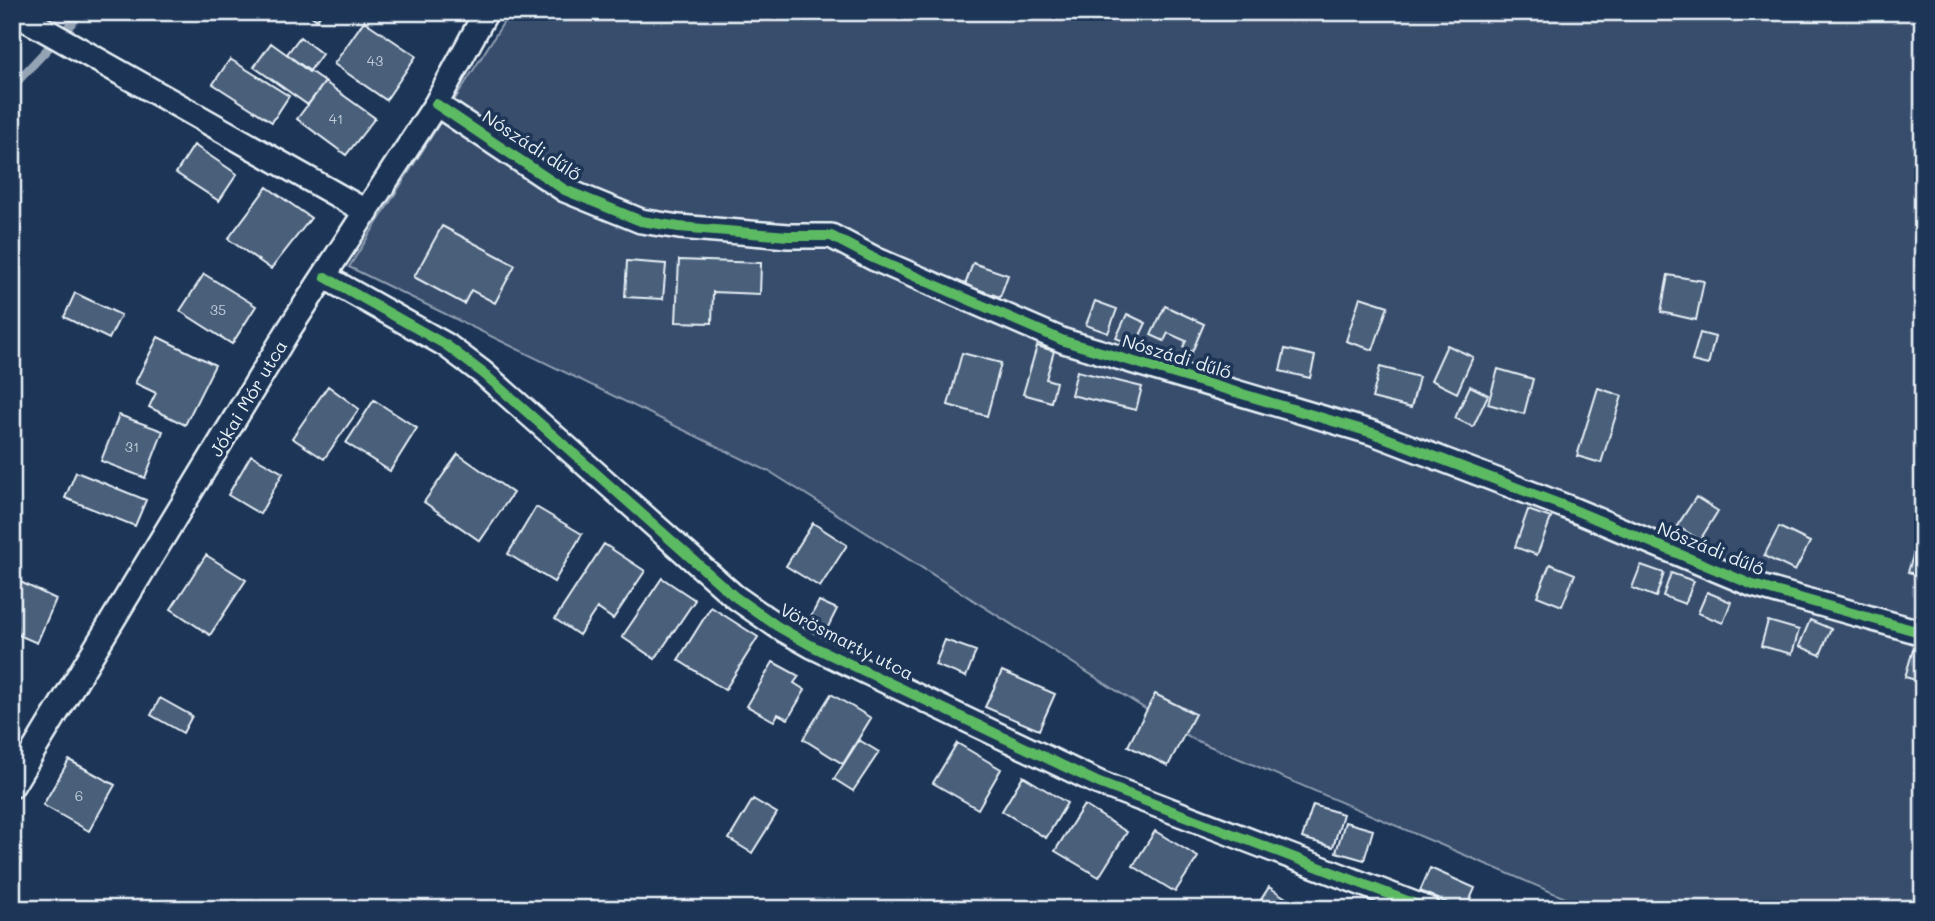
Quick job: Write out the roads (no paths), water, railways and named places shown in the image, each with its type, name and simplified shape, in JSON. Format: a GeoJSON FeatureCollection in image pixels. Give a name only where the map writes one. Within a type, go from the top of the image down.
{"type":"FeatureCollection","features":[{"type":"Feature","properties":{"kind":"street"},"geometry":{"type":"LineString","coordinates":[[13,12],[367,212]]}},
{"type":"Feature","properties":{"kind":"street","name":"Jókai Mór utca"},"geometry":{"type":"LineString","coordinates":[[12,786],[288,331],[436,104],[486,12]]}},
{"type":"Feature","properties":{"kind":"street","name":"Nószádi dűlő"},"geometry":{"type":"LineString","coordinates":[[436,104],[565,190],[641,221],[679,227],[831,236],[875,259],[1064,341],[1373,433],[1567,506],[1753,585],[1923,633]]}},
{"type":"Feature","properties":{"kind":"street","name":"Vörösmarty utca"},"geometry":{"type":"LineString","coordinates":[[325,277],[446,345],[483,373],[734,596],[777,626],[864,672],[1099,783],[1428,909]]}},
{"type":"Feature","properties":{"kind":"waterway"},"geometry":{"type":"LineString","coordinates":[[12,87],[82,12]]}}]}
